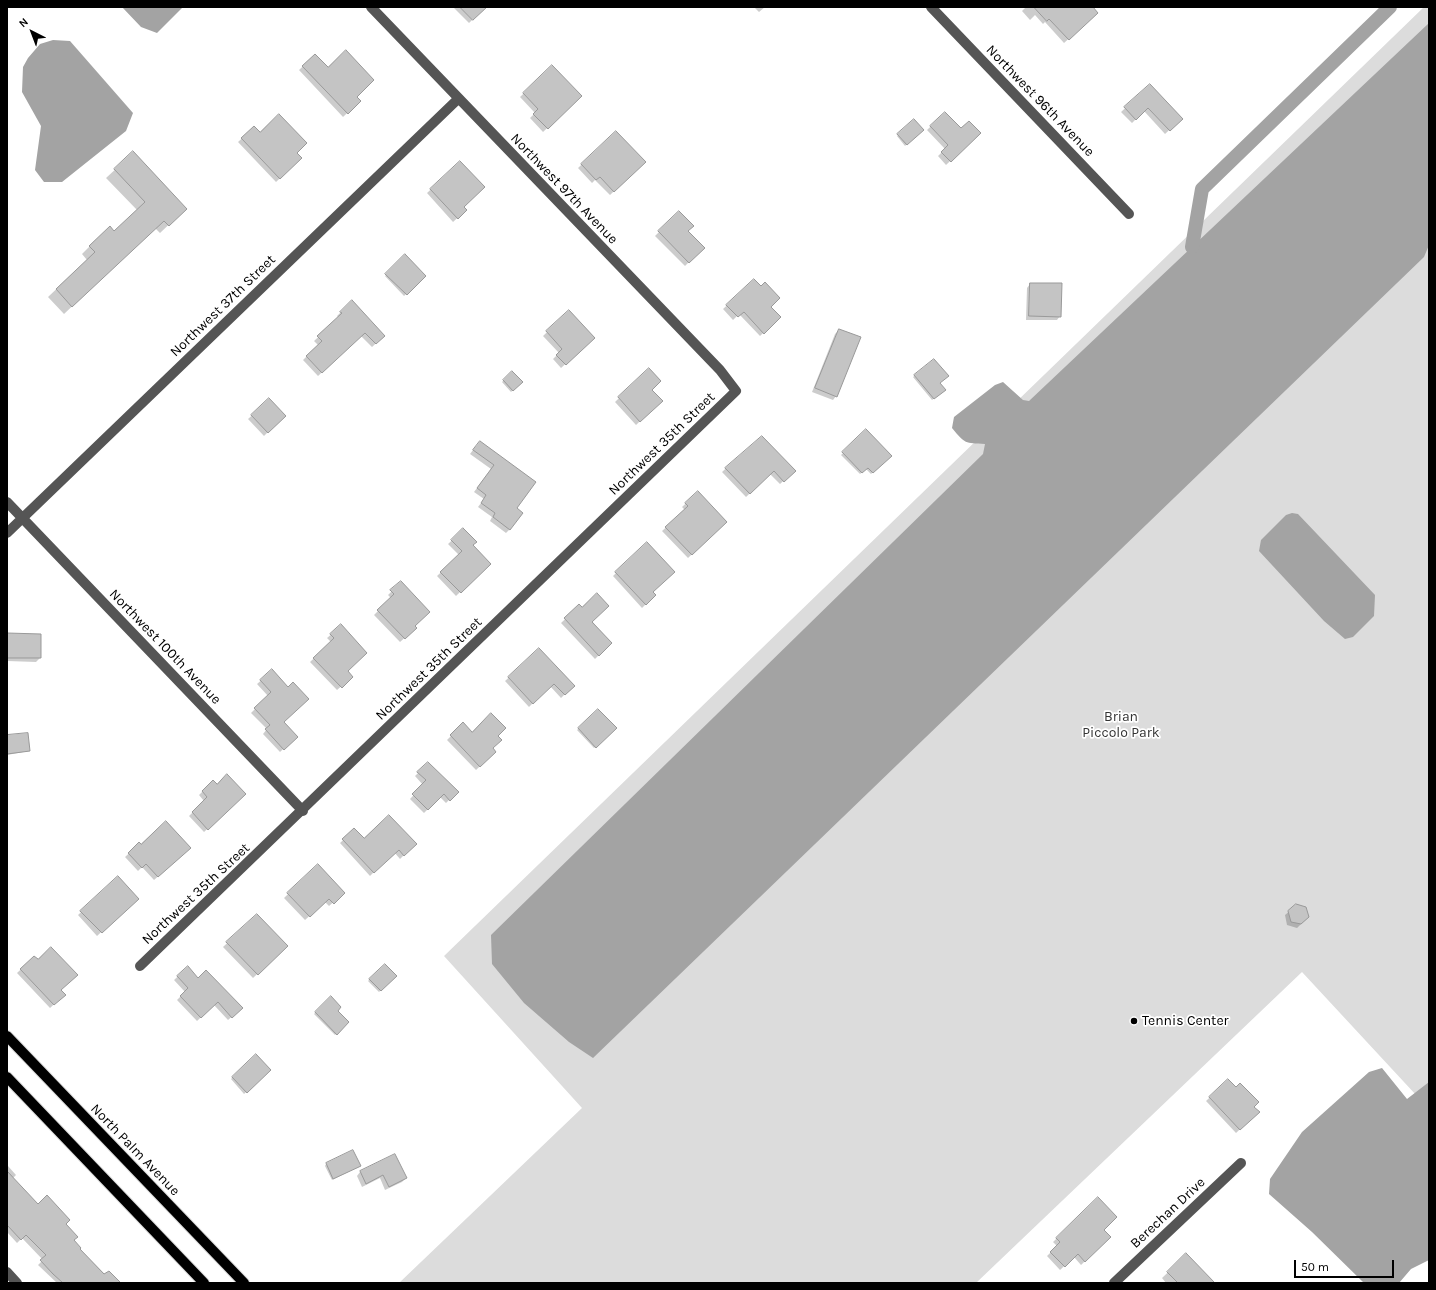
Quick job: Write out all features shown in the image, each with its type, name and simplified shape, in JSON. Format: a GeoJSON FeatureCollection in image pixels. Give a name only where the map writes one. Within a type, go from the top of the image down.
{"type":"FeatureCollection","features":[{"type":"Feature","properties":{"kind":"main road","name":"North Palm Avenue"},"geometry":{"type":"LineString","coordinates":[[7,1036],[244,1283]]}},
{"type":"Feature","properties":{"kind":"main road"},"geometry":{"type":"LineString","coordinates":[[7,1077],[204,1283]]}},
{"type":"Feature","properties":{"kind":"street","name":"Northwest 97th Avenue"},"geometry":{"type":"LineString","coordinates":[[372,7],[458,99],[720,370],[736,391]]}},
{"type":"Feature","properties":{"kind":"street","name":"Northwest 96th Avenue"},"geometry":{"type":"LineString","coordinates":[[931,7],[1129,214]]}},
{"type":"Feature","properties":{"kind":"street","name":"Northwest 37th Street"},"geometry":{"type":"LineString","coordinates":[[7,533],[458,99]]}},
{"type":"Feature","properties":{"kind":"street","name":"Northwest 35th Street"},"geometry":{"type":"LineString","coordinates":[[140,966],[303,811],[736,391]]}},
{"type":"Feature","properties":{"kind":"street","name":"Northwest 100th Avenue"},"geometry":{"type":"LineString","coordinates":[[7,502],[303,811]]}},
{"type":"Feature","properties":{"kind":"street","name":"Berechan Drive"},"geometry":{"type":"LineString","coordinates":[[1114,1283],[1241,1163]]}},
{"type":"Feature","properties":{"kind":"street"},"geometry":{"type":"LineString","coordinates":[[7,1272],[17,1283]]}},
{"type":"Feature","properties":{"kind":"green space","name":"Brian Piccolo Park"},"geometry":{"type":"Polygon","coordinates":[[[1424,7],[1429,7],[1429,1109],[1302,972],[976,1283],[399,1283],[582,1108],[444,956],[1424,7]]]}},
{"type":"Feature","properties":{"kind":"shaded area"},"geometry":{"type":"Polygon","coordinates":[[[122,7],[183,7],[157,33],[141,27],[122,7]]]}},
{"type":"Feature","properties":{"kind":"shaded area"},"geometry":{"type":"Polygon","coordinates":[[[1429,23],[1429,245],[1424,257],[593,1058],[569,1042],[524,1003],[492,964],[491,935],[983,454],[985,444],[966,442],[952,428],[954,417],[995,385],[1003,382],[1023,400],[1029,401],[1429,23]]]}},
{"type":"Feature","properties":{"kind":"shaded area"},"geometry":{"type":"Polygon","coordinates":[[[53,40],[70,41],[133,113],[126,131],[62,182],[44,182],[35,170],[41,126],[22,92],[23,67],[28,58],[40,44],[53,40]]]}},
{"type":"Feature","properties":{"kind":"shaded area"},"geometry":{"type":"Polygon","coordinates":[[[1292,513],[1298,514],[1375,595],[1374,616],[1353,637],[1345,639],[1324,621],[1259,551],[1261,540],[1286,515],[1292,513]]]}},
{"type":"Feature","properties":{"kind":"shaded area"},"geometry":{"type":"Polygon","coordinates":[[[1382,1068],[1407,1099],[1429,1082],[1429,1260],[1411,1269],[1399,1283],[1364,1283],[1312,1232],[1269,1194],[1270,1179],[1302,1132],[1369,1072],[1382,1068]]]}},
{"type":"Feature","properties":{"kind":"building"},"geometry":{"type":"Polygon","coordinates":[[[460,7],[487,7],[473,20],[460,7]]]}},
{"type":"Feature","properties":{"kind":"building"},"geometry":{"type":"Polygon","coordinates":[[[1034,7],[1093,7],[1098,13],[1069,40],[1049,19],[1047,21],[1034,7]]]}},
{"type":"Feature","properties":{"kind":"building"},"geometry":{"type":"Polygon","coordinates":[[[346,50],[374,80],[357,97],[361,101],[348,114],[302,66],[315,54],[328,67],[346,50]]]}},
{"type":"Feature","properties":{"kind":"building"},"geometry":{"type":"Polygon","coordinates":[[[552,65],[582,96],[548,129],[533,114],[538,109],[523,93],[552,65]]]}},
{"type":"Feature","properties":{"kind":"building"},"geometry":{"type":"Polygon","coordinates":[[[1150,84],[1183,119],[1170,131],[1148,108],[1136,120],[1124,107],[1150,84]]]}},
{"type":"Feature","properties":{"kind":"building"},"geometry":{"type":"Polygon","coordinates":[[[945,112],[961,128],[969,121],[981,133],[951,162],[941,152],[948,145],[930,126],[945,112]]]}},
{"type":"Feature","properties":{"kind":"building"},"geometry":{"type":"Polygon","coordinates":[[[279,114],[307,143],[297,153],[302,158],[280,179],[241,138],[254,126],[260,132],[279,114]]]}},
{"type":"Feature","properties":{"kind":"building"},"geometry":{"type":"Polygon","coordinates":[[[914,119],[924,130],[907,145],[897,134],[914,119]]]}},
{"type":"Feature","properties":{"kind":"building"},"geometry":{"type":"Polygon","coordinates":[[[616,131],[646,162],[614,192],[600,177],[596,180],[581,164],[616,131]]]}},
{"type":"Feature","properties":{"kind":"building"},"geometry":{"type":"Polygon","coordinates":[[[133,151],[187,209],[169,226],[164,221],[72,307],[56,289],[95,252],[89,246],[110,226],[114,231],[145,202],[114,169],[133,151]]]}},
{"type":"Feature","properties":{"kind":"building"},"geometry":{"type":"Polygon","coordinates":[[[460,161],[485,187],[464,207],[467,210],[458,219],[430,189],[460,161]]]}},
{"type":"Feature","properties":{"kind":"building"},"geometry":{"type":"Polygon","coordinates":[[[679,211],[694,226],[688,231],[705,248],[689,263],[658,231],[679,211]]]}},
{"type":"Feature","properties":{"kind":"building"},"geometry":{"type":"Polygon","coordinates":[[[405,254],[426,276],[407,295],[385,274],[405,254]]]}},
{"type":"Feature","properties":{"kind":"building"},"geometry":{"type":"Polygon","coordinates":[[[754,279],[761,286],[765,282],[780,298],[771,307],[781,317],[764,334],[744,312],[738,317],[726,305],[754,279]]]}},
{"type":"Feature","properties":{"kind":"building"},"geometry":{"type":"Polygon","coordinates":[[[1030,283],[1062,283],[1061,317],[1029,316],[1030,283]]]}},
{"type":"Feature","properties":{"kind":"building"},"geometry":{"type":"Polygon","coordinates":[[[352,300],[385,336],[376,344],[365,333],[322,373],[306,356],[322,341],[317,336],[342,313],[340,312],[352,300]]]}},
{"type":"Feature","properties":{"kind":"building"},"geometry":{"type":"Polygon","coordinates":[[[569,310],[595,338],[566,365],[556,355],[562,349],[546,331],[569,310]]]}},
{"type":"Feature","properties":{"kind":"building"},"geometry":{"type":"Polygon","coordinates":[[[839,329],[861,337],[837,397],[815,388],[839,329]]]}},
{"type":"Feature","properties":{"kind":"building"},"geometry":{"type":"Polygon","coordinates":[[[934,359],[949,376],[940,383],[946,390],[934,399],[914,375],[934,359]]]}},
{"type":"Feature","properties":{"kind":"building"},"geometry":{"type":"Polygon","coordinates":[[[649,368],[661,381],[652,390],[663,401],[640,422],[618,397],[649,368]]]}},
{"type":"Feature","properties":{"kind":"building"},"geometry":{"type":"Polygon","coordinates":[[[512,371],[523,382],[513,391],[503,380],[512,371]]]}},
{"type":"Feature","properties":{"kind":"building"},"geometry":{"type":"Polygon","coordinates":[[[269,398],[286,416],[268,433],[251,415],[269,398]]]}},
{"type":"Feature","properties":{"kind":"building"},"geometry":{"type":"Polygon","coordinates":[[[866,429],[892,456],[873,473],[868,468],[862,473],[842,452],[866,429]]]}},
{"type":"Feature","properties":{"kind":"building"},"geometry":{"type":"Polygon","coordinates":[[[762,436],[796,471],[784,482],[774,471],[750,494],[725,468],[762,436]]]}},
{"type":"Feature","properties":{"kind":"building"},"geometry":{"type":"Polygon","coordinates":[[[480,441],[536,482],[517,508],[523,513],[510,530],[493,517],[495,513],[481,503],[486,495],[477,488],[494,465],[473,450],[480,441]]]}},
{"type":"Feature","properties":{"kind":"building"},"geometry":{"type":"Polygon","coordinates":[[[698,491],[727,522],[692,555],[665,527],[688,506],[685,503],[698,491]]]}},
{"type":"Feature","properties":{"kind":"building"},"geometry":{"type":"Polygon","coordinates":[[[463,528],[477,542],[473,545],[491,564],[461,593],[440,572],[462,551],[451,540],[463,528]]]}},
{"type":"Feature","properties":{"kind":"building"},"geometry":{"type":"Polygon","coordinates":[[[647,542],[675,572],[653,592],[656,595],[646,605],[615,572],[647,542]]]}},
{"type":"Feature","properties":{"kind":"building"},"geometry":{"type":"Polygon","coordinates":[[[401,581],[430,612],[415,626],[417,628],[405,639],[377,610],[394,594],[390,590],[401,581]]]}},
{"type":"Feature","properties":{"kind":"building"},"geometry":{"type":"Polygon","coordinates":[[[597,593],[609,606],[592,622],[612,643],[599,656],[564,618],[579,604],[582,607],[597,593]]]}},
{"type":"Feature","properties":{"kind":"building"},"geometry":{"type":"Polygon","coordinates":[[[341,624],[367,653],[348,671],[353,677],[342,688],[313,658],[334,638],[330,634],[341,624]]]}},
{"type":"Feature","properties":{"kind":"building"},"geometry":{"type":"Polygon","coordinates":[[[7,633],[41,634],[41,658],[7,658],[7,633]]]}},
{"type":"Feature","properties":{"kind":"building"},"geometry":{"type":"Polygon","coordinates":[[[539,648],[575,686],[565,695],[554,684],[533,704],[508,677],[539,648]]]}},
{"type":"Feature","properties":{"kind":"building"},"geometry":{"type":"Polygon","coordinates":[[[272,669],[288,687],[293,682],[309,699],[284,722],[298,737],[284,750],[265,729],[270,725],[254,708],[271,692],[260,680],[272,669]]]}},
{"type":"Feature","properties":{"kind":"building"},"geometry":{"type":"Polygon","coordinates":[[[598,709],[617,728],[596,748],[578,728],[598,709]]]}},
{"type":"Feature","properties":{"kind":"building"},"geometry":{"type":"Polygon","coordinates":[[[491,713],[506,728],[498,736],[502,740],[493,748],[496,752],[480,767],[450,735],[463,722],[472,732],[491,713]]]}},
{"type":"Feature","properties":{"kind":"building"},"geometry":{"type":"Polygon","coordinates":[[[28,733],[30,751],[7,754],[7,735],[28,733]]]}},
{"type":"Feature","properties":{"kind":"building"},"geometry":{"type":"Polygon","coordinates":[[[428,762],[459,792],[450,801],[444,794],[428,810],[412,794],[426,780],[417,772],[428,762]]]}},
{"type":"Feature","properties":{"kind":"building"},"geometry":{"type":"Polygon","coordinates":[[[227,774],[246,794],[208,830],[192,812],[207,797],[202,791],[213,780],[217,784],[227,774]]]}},
{"type":"Feature","properties":{"kind":"building"},"geometry":{"type":"Polygon","coordinates":[[[389,815],[417,844],[404,856],[399,850],[374,873],[342,839],[354,828],[364,838],[389,815]]]}},
{"type":"Feature","properties":{"kind":"building"},"geometry":{"type":"Polygon","coordinates":[[[166,821],[191,848],[158,877],[146,864],[142,868],[128,853],[139,842],[141,844],[166,821]]]}},
{"type":"Feature","properties":{"kind":"building"},"geometry":{"type":"Polygon","coordinates":[[[318,864],[345,893],[334,904],[329,899],[310,917],[287,893],[318,864]]]}},
{"type":"Feature","properties":{"kind":"building"},"geometry":{"type":"Polygon","coordinates":[[[118,876],[139,899],[102,933],[80,911],[118,876]]]}},
{"type":"Feature","properties":{"kind":"building"},"geometry":{"type":"Polygon","coordinates":[[[1296,904],[1306,907],[1309,917],[1301,924],[1291,922],[1288,911],[1296,904]]]}},
{"type":"Feature","properties":{"kind":"building"},"geometry":{"type":"Polygon","coordinates":[[[257,914],[288,946],[258,975],[226,942],[257,914]]]}},
{"type":"Feature","properties":{"kind":"building"},"geometry":{"type":"Polygon","coordinates":[[[51,947],[78,975],[61,990],[66,995],[54,1005],[20,969],[34,956],[38,959],[51,947]]]}},
{"type":"Feature","properties":{"kind":"building"},"geometry":{"type":"Polygon","coordinates":[[[385,964],[397,976],[381,991],[369,979],[385,964]]]}},
{"type":"Feature","properties":{"kind":"building"},"geometry":{"type":"Polygon","coordinates":[[[188,966],[198,978],[206,970],[243,1008],[232,1018],[218,1002],[201,1018],[180,996],[188,988],[177,976],[188,966]]]}},
{"type":"Feature","properties":{"kind":"building"},"geometry":{"type":"Polygon","coordinates":[[[331,996],[341,1007],[338,1011],[349,1022],[337,1035],[315,1012],[331,996]]]}},
{"type":"Feature","properties":{"kind":"building"},"geometry":{"type":"Polygon","coordinates":[[[256,1054],[271,1070],[247,1093],[232,1077],[256,1054]]]}},
{"type":"Feature","properties":{"kind":"building"},"geometry":{"type":"Polygon","coordinates":[[[1228,1079],[1236,1087],[1240,1083],[1259,1102],[1254,1107],[1260,1112],[1240,1130],[1209,1097],[1228,1079]]]}},
{"type":"Feature","properties":{"kind":"building"},"geometry":{"type":"Polygon","coordinates":[[[353,1150],[361,1166],[333,1179],[326,1163],[353,1150]]]}},
{"type":"Feature","properties":{"kind":"building"},"geometry":{"type":"Polygon","coordinates":[[[395,1154],[407,1178],[389,1187],[383,1175],[366,1184],[360,1171],[395,1154]]]}},
{"type":"Feature","properties":{"kind":"building"},"geometry":{"type":"Polygon","coordinates":[[[7,1171],[38,1204],[47,1195],[70,1220],[66,1224],[78,1237],[74,1240],[81,1248],[80,1249],[104,1274],[109,1271],[121,1283],[63,1283],[53,1274],[40,1260],[46,1255],[26,1235],[21,1240],[7,1225],[7,1171]]]}},
{"type":"Feature","properties":{"kind":"building"},"geometry":{"type":"Polygon","coordinates":[[[1098,1197],[1117,1217],[1104,1230],[1111,1237],[1085,1262],[1078,1254],[1065,1267],[1050,1252],[1060,1242],[1056,1238],[1098,1197]]]}},
{"type":"Feature","properties":{"kind":"building"},"geometry":{"type":"Polygon","coordinates":[[[1186,1253],[1215,1283],[1178,1283],[1167,1272],[1186,1253]]]}},
{"type":"Feature","properties":{"kind":"waterway"},"geometry":{"type":"LineString","coordinates":[[1192,247],[1202,189],[1390,7]]}},
{"type":"Feature","properties":{"kind":"place","name":"Tennis Center"},"geometry":{"type":"Point","coordinates":[1134,1021]}}]}
